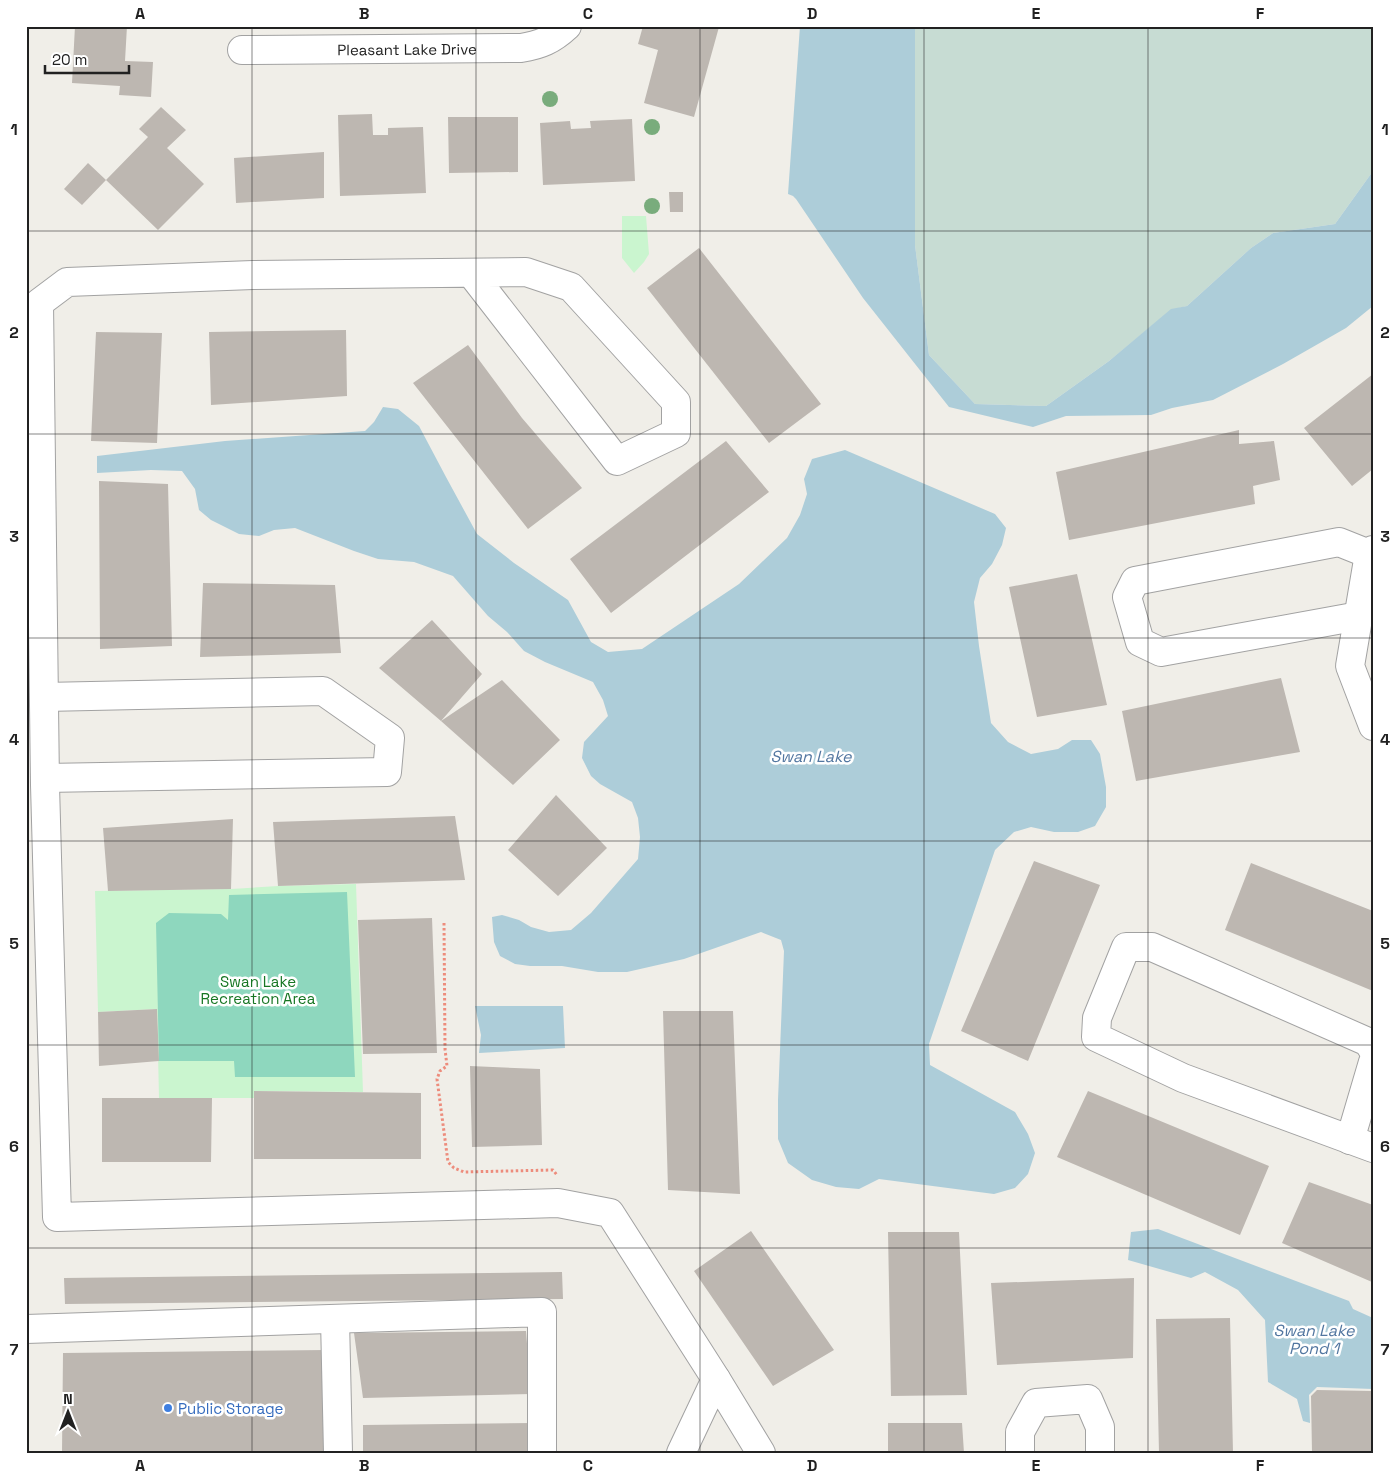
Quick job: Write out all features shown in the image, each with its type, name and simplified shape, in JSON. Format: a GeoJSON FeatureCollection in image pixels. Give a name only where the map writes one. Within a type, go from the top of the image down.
{"type":"FeatureCollection","features":[{"type":"Feature","properties":{"kind":"street","name":"Pleasant Lake Drive"},"geometry":{"type":"LineString","coordinates":[[242,50],[521,48],[546,41],[558,35],[567,26]]}},
{"type":"Feature","properties":{"kind":"street"},"geometry":{"type":"LineString","coordinates":[[471,273],[617,461],[676,434],[676,402],[571,287],[526,272],[253,275],[67,282],[39,304],[45,778],[57,1217],[558,1203],[610,1214],[761,1453]]}},
{"type":"Feature","properties":{"kind":"street"},"geometry":{"type":"LineString","coordinates":[[1359,616],[1161,652],[1140,642],[1127,597],[1135,581],[1339,542],[1371,552],[1350,666],[1373,726]]}},
{"type":"Feature","properties":{"kind":"street"},"geometry":{"type":"LineString","coordinates":[[44,697],[323,691],[390,738],[387,772],[45,778]]}},
{"type":"Feature","properties":{"kind":"street"},"geometry":{"type":"LineString","coordinates":[[1373,1050],[1368,1042],[1152,948],[1126,946],[1097,1018],[1096,1037],[1183,1078],[1362,1144],[1373,1062]]}},
{"type":"Feature","properties":{"kind":"street"},"geometry":{"type":"LineString","coordinates":[[26,1329],[542,1312],[542,1453]]}},
{"type":"Feature","properties":{"kind":"street"},"geometry":{"type":"LineString","coordinates":[[335,1319],[338,1453]]}},
{"type":"Feature","properties":{"kind":"street"},"geometry":{"type":"LineString","coordinates":[[681,1453],[716,1379]]}},
{"type":"Feature","properties":{"kind":"street"},"geometry":{"type":"LineString","coordinates":[[1020,1453],[1020,1432],[1036,1403],[1088,1399],[1100,1427],[1100,1453]]}},
{"type":"Feature","properties":{"kind":"path"},"geometry":{"type":"LineString","coordinates":[[444,923],[445,1049],[447,1066],[440,1071],[437,1079],[448,1162],[454,1168],[464,1172],[553,1170],[558,1177],[558,1203]]}},
{"type":"Feature","properties":{"kind":"green space"},"geometry":{"type":"Polygon","coordinates":[[[915,26],[1373,26],[1373,171],[1335,224],[1273,233],[1251,248],[1187,306],[1171,310],[1109,361],[1046,406],[975,404],[929,355],[915,245],[915,26]]]}},
{"type":"Feature","properties":{"kind":"green space"},"geometry":{"type":"Polygon","coordinates":[[[622,216],[646,216],[649,254],[634,273],[622,258],[622,216]]]}},
{"type":"Feature","properties":{"kind":"green space","name":"Swan Lake Recreation Area"},"geometry":{"type":"Polygon","coordinates":[[[356,884],[363,1092],[255,1091],[254,1098],[159,1098],[157,1009],[98,1012],[95,891],[231,889],[356,884]]]}},
{"type":"Feature","properties":{"kind":"green space","name":"Swan Lake Recreation Area"},"geometry":{"type":"Polygon","coordinates":[[[347,892],[355,1077],[235,1077],[234,1061],[159,1061],[156,923],[169,913],[221,914],[228,920],[229,895],[347,892]]]}},
{"type":"Feature","properties":{"kind":"water"},"geometry":{"type":"Polygon","coordinates":[[[800,26],[915,26],[915,245],[929,355],[975,404],[1046,406],[1109,361],[1171,309],[1187,306],[1251,248],[1273,233],[1335,224],[1373,171],[1373,306],[1346,328],[1283,364],[1213,400],[1172,408],[1151,415],[1066,416],[1033,427],[949,407],[863,298],[796,199],[788,194],[800,26]]]}},
{"type":"Feature","properties":{"kind":"water","name":"Swan Lake"},"geometry":{"type":"Polygon","coordinates":[[[383,407],[398,409],[419,426],[477,534],[514,563],[568,600],[591,642],[608,652],[642,649],[739,584],[787,538],[800,515],[807,494],[804,479],[812,459],[845,450],[995,514],[1006,528],[1002,545],[992,564],[980,578],[974,602],[991,723],[1008,742],[1031,754],[1058,749],[1072,740],[1091,740],[1100,754],[1106,787],[1106,807],[1095,826],[1078,832],[1054,832],[1031,827],[1014,832],[995,850],[929,1044],[930,1065],[1015,1112],[1028,1134],[1035,1153],[1028,1174],[1015,1188],[994,1194],[879,1179],[859,1189],[836,1187],[812,1180],[788,1163],[778,1139],[784,951],[781,940],[761,932],[684,959],[627,972],[598,972],[562,966],[530,966],[515,964],[500,956],[494,942],[492,917],[502,915],[549,932],[571,930],[591,913],[638,859],[640,837],[638,818],[632,802],[600,784],[591,776],[582,758],[584,742],[608,716],[603,700],[593,682],[524,651],[507,632],[488,616],[453,576],[414,562],[378,559],[295,528],[274,530],[259,536],[239,534],[211,520],[199,510],[195,489],[182,471],[151,470],[97,473],[97,456],[225,441],[365,431],[374,422],[383,407]]]}},
{"type":"Feature","properties":{"kind":"water"},"geometry":{"type":"Polygon","coordinates":[[[475,1006],[563,1006],[565,1048],[479,1053],[481,1035],[475,1006]]]}},
{"type":"Feature","properties":{"kind":"water","name":"Swan Lake Pond 1"},"geometry":{"type":"Polygon","coordinates":[[[1158,1229],[1349,1301],[1353,1309],[1373,1318],[1373,1389],[1317,1387],[1309,1395],[1310,1423],[1303,1421],[1297,1399],[1268,1382],[1265,1320],[1238,1290],[1205,1272],[1191,1278],[1128,1260],[1131,1232],[1158,1229]]]}},
{"type":"Feature","properties":{"kind":"building"},"geometry":{"type":"Polygon","coordinates":[[[75,26],[127,26],[125,61],[153,62],[151,97],[119,95],[120,86],[72,83],[75,26]]]}},
{"type":"Feature","properties":{"kind":"building"},"geometry":{"type":"Polygon","coordinates":[[[643,26],[719,27],[694,117],[644,103],[658,50],[638,44],[643,26]]]}},
{"type":"Feature","properties":{"kind":"building"},"geometry":{"type":"Polygon","coordinates":[[[161,107],[186,130],[167,148],[204,184],[158,230],[106,180],[148,137],[139,129],[161,107]]]}},
{"type":"Feature","properties":{"kind":"building"},"geometry":{"type":"Polygon","coordinates":[[[372,114],[373,135],[388,135],[388,128],[423,127],[426,193],[340,196],[338,115],[372,114]]]}},
{"type":"Feature","properties":{"kind":"building"},"geometry":{"type":"Polygon","coordinates":[[[448,117],[518,117],[518,172],[449,173],[448,117]]]}},
{"type":"Feature","properties":{"kind":"building"},"geometry":{"type":"Polygon","coordinates":[[[632,119],[635,181],[543,185],[540,123],[570,121],[571,129],[591,128],[590,121],[632,119]]]}},
{"type":"Feature","properties":{"kind":"building"},"geometry":{"type":"Polygon","coordinates":[[[324,152],[324,198],[236,203],[234,158],[324,152]]]}},
{"type":"Feature","properties":{"kind":"building"},"geometry":{"type":"Polygon","coordinates":[[[88,163],[106,180],[82,205],[64,189],[88,163]]]}},
{"type":"Feature","properties":{"kind":"building"},"geometry":{"type":"Polygon","coordinates":[[[669,192],[683,192],[683,212],[670,212],[669,192]]]}},
{"type":"Feature","properties":{"kind":"building"},"geometry":{"type":"Polygon","coordinates":[[[699,248],[821,404],[769,443],[647,288],[699,248]]]}},
{"type":"Feature","properties":{"kind":"building"},"geometry":{"type":"Polygon","coordinates":[[[346,330],[347,396],[211,405],[209,332],[346,330]]]}},
{"type":"Feature","properties":{"kind":"building"},"geometry":{"type":"Polygon","coordinates":[[[96,332],[162,333],[157,443],[91,441],[96,332]]]}},
{"type":"Feature","properties":{"kind":"building"},"geometry":{"type":"Polygon","coordinates":[[[468,345],[522,418],[582,488],[528,529],[413,383],[468,345]]]}},
{"type":"Feature","properties":{"kind":"building"},"geometry":{"type":"Polygon","coordinates":[[[1373,374],[1373,469],[1352,486],[1304,428],[1373,374]]]}},
{"type":"Feature","properties":{"kind":"building"},"geometry":{"type":"Polygon","coordinates":[[[1239,430],[1239,444],[1274,441],[1280,480],[1253,486],[1255,504],[1069,540],[1056,472],[1239,430]]]}},
{"type":"Feature","properties":{"kind":"building"},"geometry":{"type":"Polygon","coordinates":[[[726,441],[769,492],[611,613],[570,559],[726,441]]]}},
{"type":"Feature","properties":{"kind":"building"},"geometry":{"type":"Polygon","coordinates":[[[99,481],[168,484],[172,646],[100,649],[99,481]]]}},
{"type":"Feature","properties":{"kind":"building"},"geometry":{"type":"Polygon","coordinates":[[[1077,574],[1107,705],[1037,717],[1009,587],[1077,574]]]}},
{"type":"Feature","properties":{"kind":"building"},"geometry":{"type":"Polygon","coordinates":[[[203,583],[335,585],[341,653],[200,657],[203,583]]]}},
{"type":"Feature","properties":{"kind":"building"},"geometry":{"type":"Polygon","coordinates":[[[432,620],[482,674],[441,721],[379,668],[432,620]]]}},
{"type":"Feature","properties":{"kind":"building"},"geometry":{"type":"Polygon","coordinates":[[[1281,678],[1300,752],[1136,781],[1122,711],[1281,678]]]}},
{"type":"Feature","properties":{"kind":"building"},"geometry":{"type":"Polygon","coordinates":[[[502,680],[560,740],[513,785],[441,721],[502,680]]]}},
{"type":"Feature","properties":{"kind":"building"},"geometry":{"type":"Polygon","coordinates":[[[556,795],[607,848],[558,896],[508,850],[556,795]]]}},
{"type":"Feature","properties":{"kind":"building"},"geometry":{"type":"Polygon","coordinates":[[[455,816],[465,880],[278,886],[273,822],[455,816]]]}},
{"type":"Feature","properties":{"kind":"building"},"geometry":{"type":"Polygon","coordinates":[[[233,819],[231,889],[108,891],[103,828],[233,819]]]}},
{"type":"Feature","properties":{"kind":"building"},"geometry":{"type":"Polygon","coordinates":[[[1034,861],[1100,885],[1028,1061],[961,1031],[1034,861]]]}},
{"type":"Feature","properties":{"kind":"building"},"geometry":{"type":"Polygon","coordinates":[[[1251,863],[1373,911],[1373,991],[1225,930],[1251,863]]]}},
{"type":"Feature","properties":{"kind":"building"},"geometry":{"type":"Polygon","coordinates":[[[432,918],[437,1053],[363,1054],[358,920],[432,918]]]}},
{"type":"Feature","properties":{"kind":"building"},"geometry":{"type":"Polygon","coordinates":[[[157,1009],[159,1061],[99,1066],[98,1012],[157,1009]]]}},
{"type":"Feature","properties":{"kind":"building"},"geometry":{"type":"Polygon","coordinates":[[[663,1011],[733,1011],[740,1194],[668,1190],[663,1011]]]}},
{"type":"Feature","properties":{"kind":"building"},"geometry":{"type":"Polygon","coordinates":[[[470,1066],[540,1069],[542,1145],[472,1147],[470,1066]]]}},
{"type":"Feature","properties":{"kind":"building"},"geometry":{"type":"Polygon","coordinates":[[[254,1091],[421,1093],[421,1159],[254,1159],[254,1091]]]}},
{"type":"Feature","properties":{"kind":"building"},"geometry":{"type":"Polygon","coordinates":[[[1088,1091],[1269,1166],[1240,1235],[1057,1157],[1088,1091]]]}},
{"type":"Feature","properties":{"kind":"building"},"geometry":{"type":"Polygon","coordinates":[[[102,1098],[212,1098],[211,1162],[102,1162],[102,1098]]]}},
{"type":"Feature","properties":{"kind":"building"},"geometry":{"type":"Polygon","coordinates":[[[1309,1182],[1373,1205],[1372,1282],[1282,1243],[1309,1182]]]}},
{"type":"Feature","properties":{"kind":"building"},"geometry":{"type":"Polygon","coordinates":[[[751,1231],[834,1350],[773,1386],[694,1271],[751,1231]]]}},
{"type":"Feature","properties":{"kind":"building"},"geometry":{"type":"Polygon","coordinates":[[[888,1232],[959,1232],[967,1395],[891,1396],[888,1232]]]}},
{"type":"Feature","properties":{"kind":"building"},"geometry":{"type":"Polygon","coordinates":[[[562,1272],[563,1299],[65,1304],[64,1278],[562,1272]]]}},
{"type":"Feature","properties":{"kind":"building"},"geometry":{"type":"Polygon","coordinates":[[[1134,1278],[1133,1358],[997,1365],[991,1283],[1134,1278]]]}},
{"type":"Feature","properties":{"kind":"building"},"geometry":{"type":"Polygon","coordinates":[[[1230,1318],[1233,1453],[1159,1453],[1156,1319],[1230,1318]]]}},
{"type":"Feature","properties":{"kind":"building"},"geometry":{"type":"Polygon","coordinates":[[[526,1331],[531,1394],[363,1398],[354,1333],[526,1331]]]}},
{"type":"Feature","properties":{"kind":"building"},"geometry":{"type":"Polygon","coordinates":[[[327,1350],[329,1453],[62,1453],[63,1353],[327,1350]]]}},
{"type":"Feature","properties":{"kind":"building"},"geometry":{"type":"Polygon","coordinates":[[[1317,1390],[1373,1391],[1373,1453],[1312,1453],[1311,1396],[1317,1390]]]}},
{"type":"Feature","properties":{"kind":"building"},"geometry":{"type":"Polygon","coordinates":[[[533,1423],[532,1453],[363,1453],[363,1425],[533,1423]]]}},
{"type":"Feature","properties":{"kind":"building"},"geometry":{"type":"Polygon","coordinates":[[[888,1423],[962,1423],[964,1453],[888,1453],[888,1423]]]}},
{"type":"Feature","properties":{"kind":"place","name":"Public Storage"},"geometry":{"type":"Point","coordinates":[168,1408]}}]}
